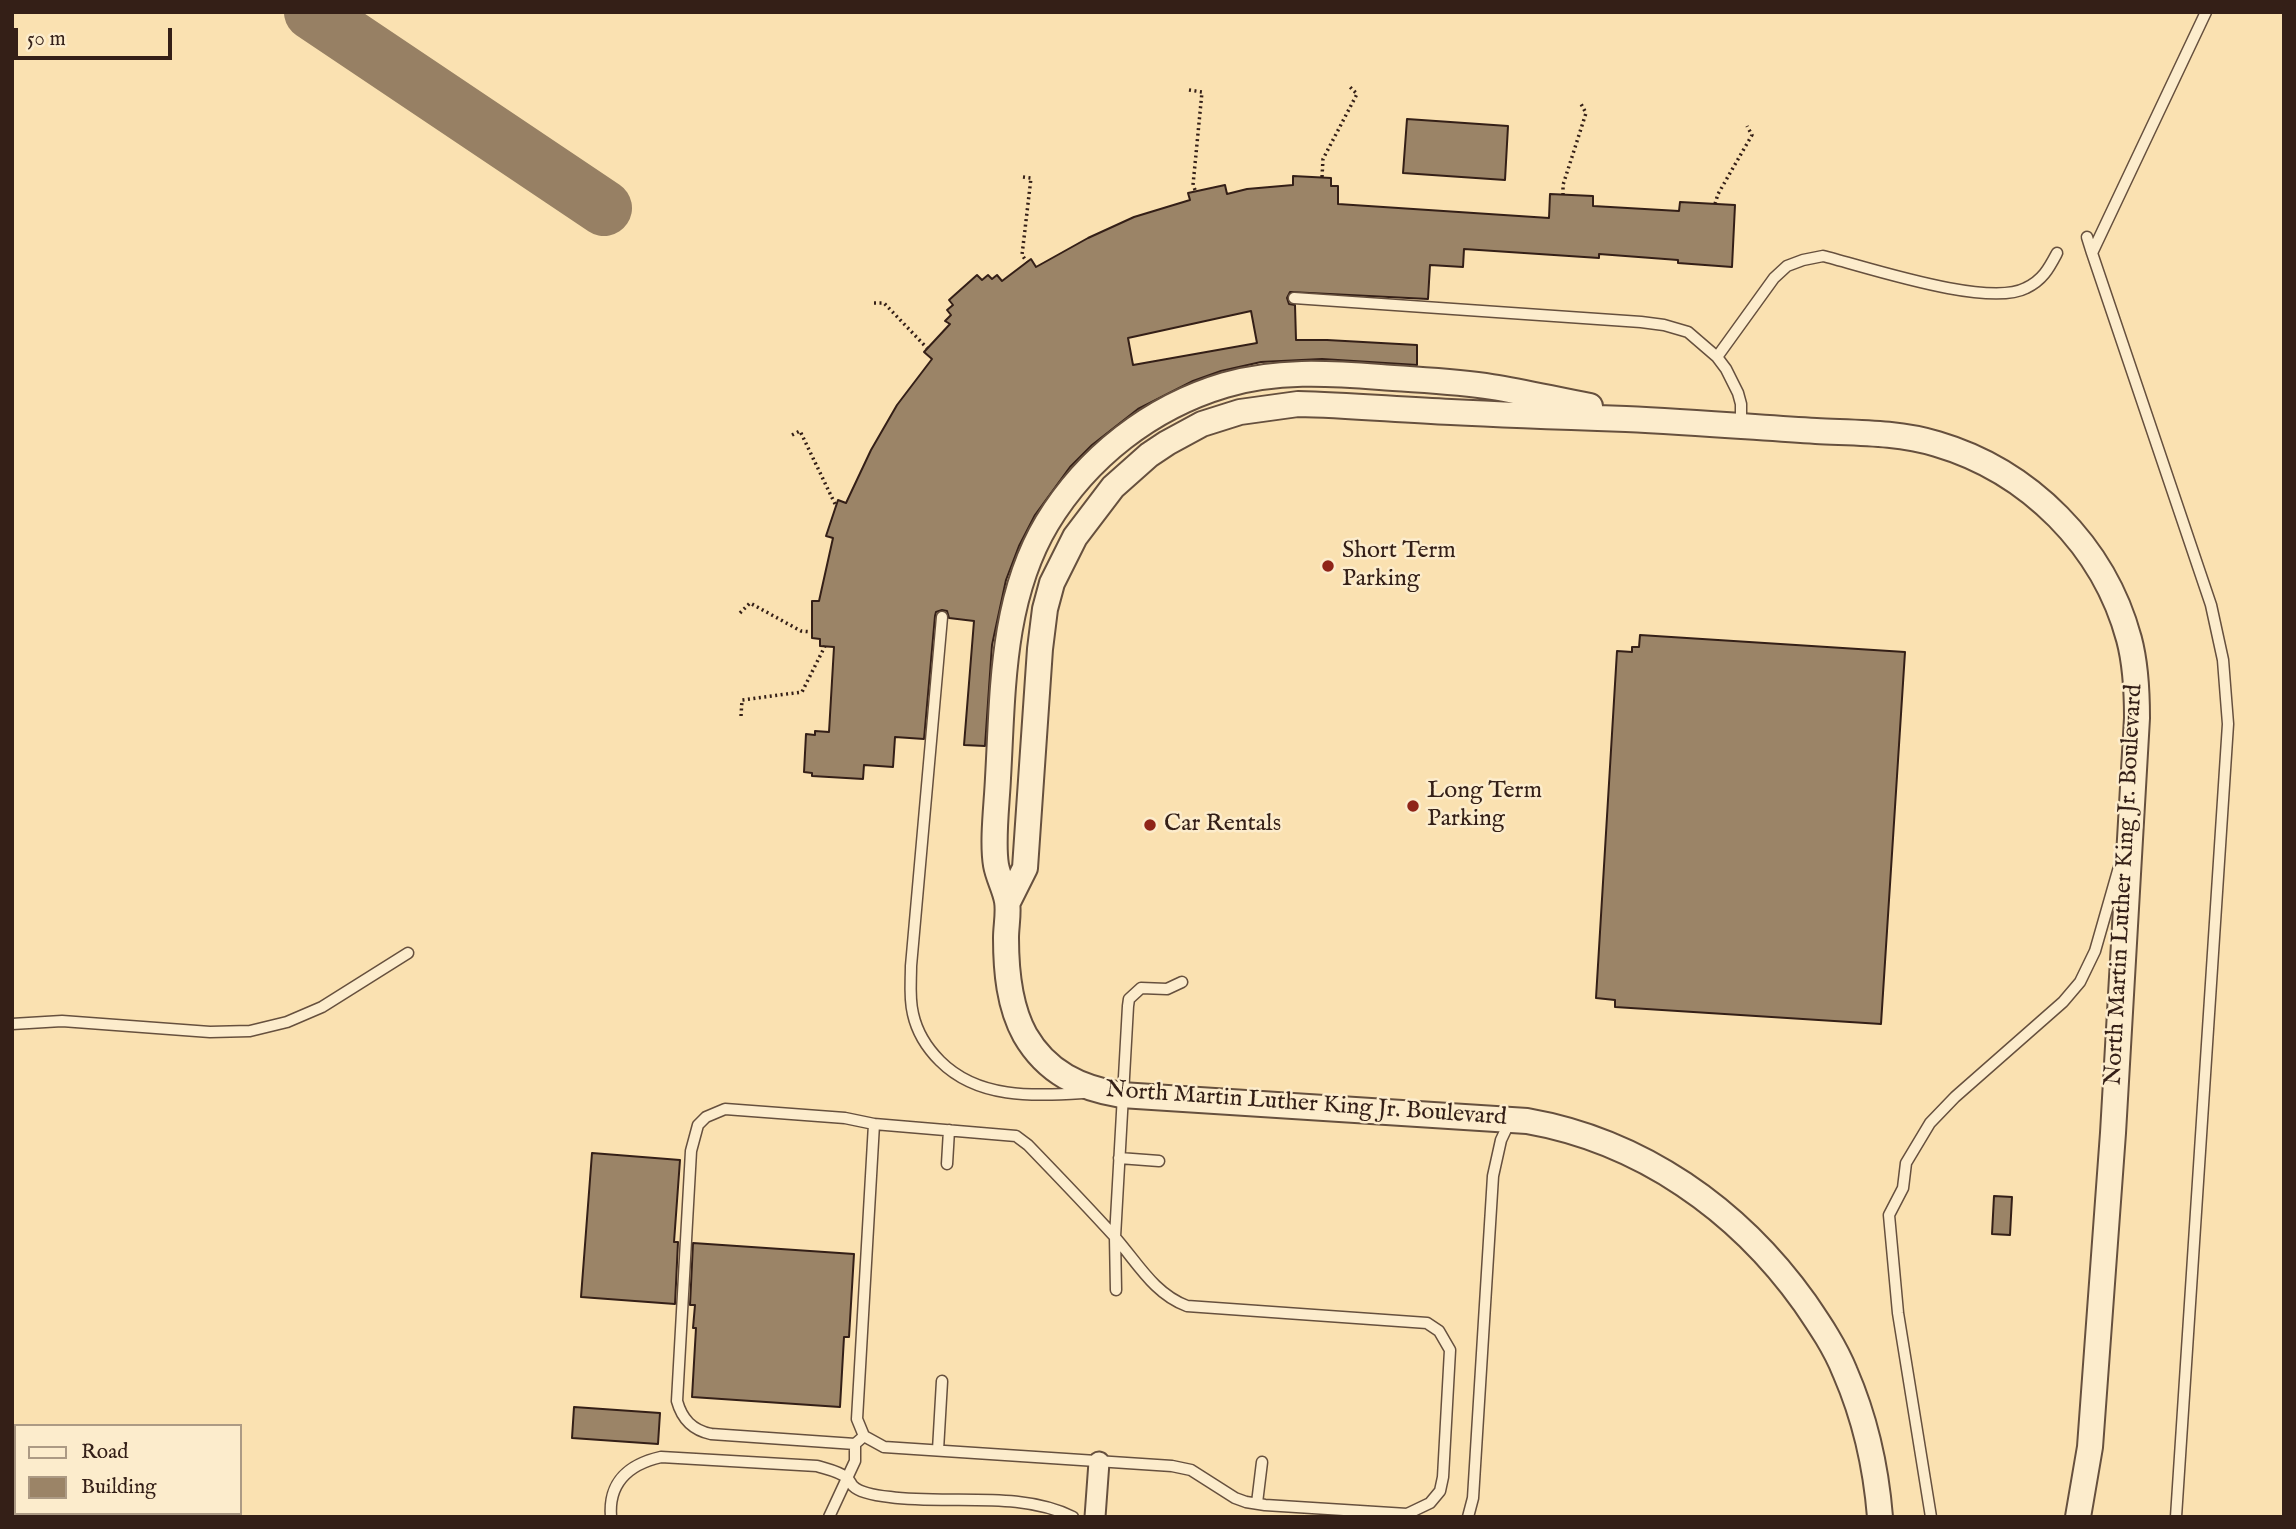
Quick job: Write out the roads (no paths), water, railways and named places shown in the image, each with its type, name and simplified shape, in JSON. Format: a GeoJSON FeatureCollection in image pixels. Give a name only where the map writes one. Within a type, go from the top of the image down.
{"type":"FeatureCollection","features":[{"type":"Feature","properties":{"kind":"street","name":"North Martin Luther King Jr. Boulevard"},"geometry":{"type":"LineString","coordinates":[[1712,424],[1475,384],[1338,374],[1287,374],[1245,380],[1194,396],[1168,408],[1122,438],[1083,476],[1046,525],[1026,566],[1016,602],[1004,666],[996,811],[996,864],[1007,902],[1009,987],[1012,1003],[1026,1036],[1037,1052],[1070,1081],[1111,1094],[1510,1120],[1570,1131],[1615,1146],[1640,1158],[1703,1197],[1739,1227],[1791,1284],[1829,1339],[1857,1401],[1872,1457],[1880,1517]]}},
{"type":"Feature","properties":{"kind":"street","name":"North Martin Luther King Jr. Boulevard"},"geometry":{"type":"LineString","coordinates":[[1007,902],[1025,868],[1040,649],[1045,609],[1052,583],[1075,537],[1113,487],[1149,455],[1202,424],[1240,412],[1282,405],[1712,424],[1898,436],[1937,444],[2001,472],[2050,508],[2089,553],[2118,605],[2130,641],[2135,678],[2137,718],[2113,1133],[2090,1447],[2078,1517]]}},
{"type":"Feature","properties":{"kind":"street"},"geometry":{"type":"LineString","coordinates":[[1095,1517],[1099,1462]]}},
{"type":"Feature","properties":{"kind":"lane"},"geometry":{"type":"LineString","coordinates":[[2092,253],[2206,12]]}},
{"type":"Feature","properties":{"kind":"lane"},"geometry":{"type":"LineString","coordinates":[[2087,237],[2211,606],[2223,660],[2228,724],[2176,1517]]}},
{"type":"Feature","properties":{"kind":"lane"},"geometry":{"type":"LineString","coordinates":[[1717,357],[1774,278],[1787,266],[1803,260],[1822,256],[1976,293],[2004,294],[2025,289],[2044,277],[2057,253]]}},
{"type":"Feature","properties":{"kind":"lane"},"geometry":{"type":"LineString","coordinates":[[1294,298],[1664,325],[1688,332],[1727,369],[1741,404],[1741,426]]}},
{"type":"Feature","properties":{"kind":"lane"},"geometry":{"type":"LineString","coordinates":[[942,617],[911,966],[914,1017],[924,1041],[934,1055],[961,1078],[975,1085],[1016,1094],[1111,1094]]}},
{"type":"Feature","properties":{"kind":"lane"},"geometry":{"type":"LineString","coordinates":[[1931,1517],[1898,1314],[1889,1215],[1903,1188],[1906,1163],[1930,1123],[1955,1097],[2063,1002],[2088,969],[2101,935],[2130,825]]}},
{"type":"Feature","properties":{"kind":"lane"},"geometry":{"type":"LineString","coordinates":[[12,1024],[62,1021],[209,1032],[250,1031],[287,1022],[322,1007],[408,954]]}},
{"type":"Feature","properties":{"kind":"lane"},"geometry":{"type":"LineString","coordinates":[[1116,1290],[1115,1237],[1119,1158],[1111,1094],[1129,999],[1141,988],[1167,989],[1182,982]]}},
{"type":"Feature","properties":{"kind":"lane"},"geometry":{"type":"LineString","coordinates":[[864,1436],[855,1444],[711,1434],[698,1431],[680,1412],[677,1401],[691,1164],[694,1137],[698,1125],[706,1117],[725,1109],[845,1118],[874,1124],[1016,1136],[1028,1145],[1115,1237],[1158,1290],[1174,1301],[1187,1306],[1427,1323],[1446,1340],[1450,1350],[1450,1365],[1440,1491],[1430,1503],[1407,1514],[1257,1503],[1235,1498],[1191,1471],[1172,1466],[884,1447],[864,1436],[857,1419],[874,1124]]}},
{"type":"Feature","properties":{"kind":"lane"},"geometry":{"type":"LineString","coordinates":[[1468,1517],[1473,1497],[1493,1176],[1501,1140],[1510,1120]]}},
{"type":"Feature","properties":{"kind":"lane"},"geometry":{"type":"LineString","coordinates":[[947,1164],[949,1130]]}},
{"type":"Feature","properties":{"kind":"lane"},"geometry":{"type":"LineString","coordinates":[[1119,1158],[1159,1161]]}},
{"type":"Feature","properties":{"kind":"lane"},"geometry":{"type":"LineString","coordinates":[[939,1450],[942,1381]]}},
{"type":"Feature","properties":{"kind":"lane"},"geometry":{"type":"LineString","coordinates":[[829,1517],[855,1461],[855,1444]]}},
{"type":"Feature","properties":{"kind":"lane"},"geometry":{"type":"LineString","coordinates":[[611,1517],[616,1486],[625,1473],[642,1461],[662,1457],[817,1466],[847,1478],[855,1488],[887,1497],[917,1500],[963,1499],[1042,1506],[1055,1508],[1073,1517]]}},
{"type":"Feature","properties":{"kind":"lane"},"geometry":{"type":"LineString","coordinates":[[1257,1503],[1262,1462]]}},
{"type":"Feature","properties":{"kind":"place","name":"Short Term Parking"},"geometry":{"type":"Point","coordinates":[1328,566]}},
{"type":"Feature","properties":{"kind":"place","name":"Long Term Parking"},"geometry":{"type":"Point","coordinates":[1413,806]}},
{"type":"Feature","properties":{"kind":"place","name":"Car Rentals"},"geometry":{"type":"Point","coordinates":[1150,825]}}]}
